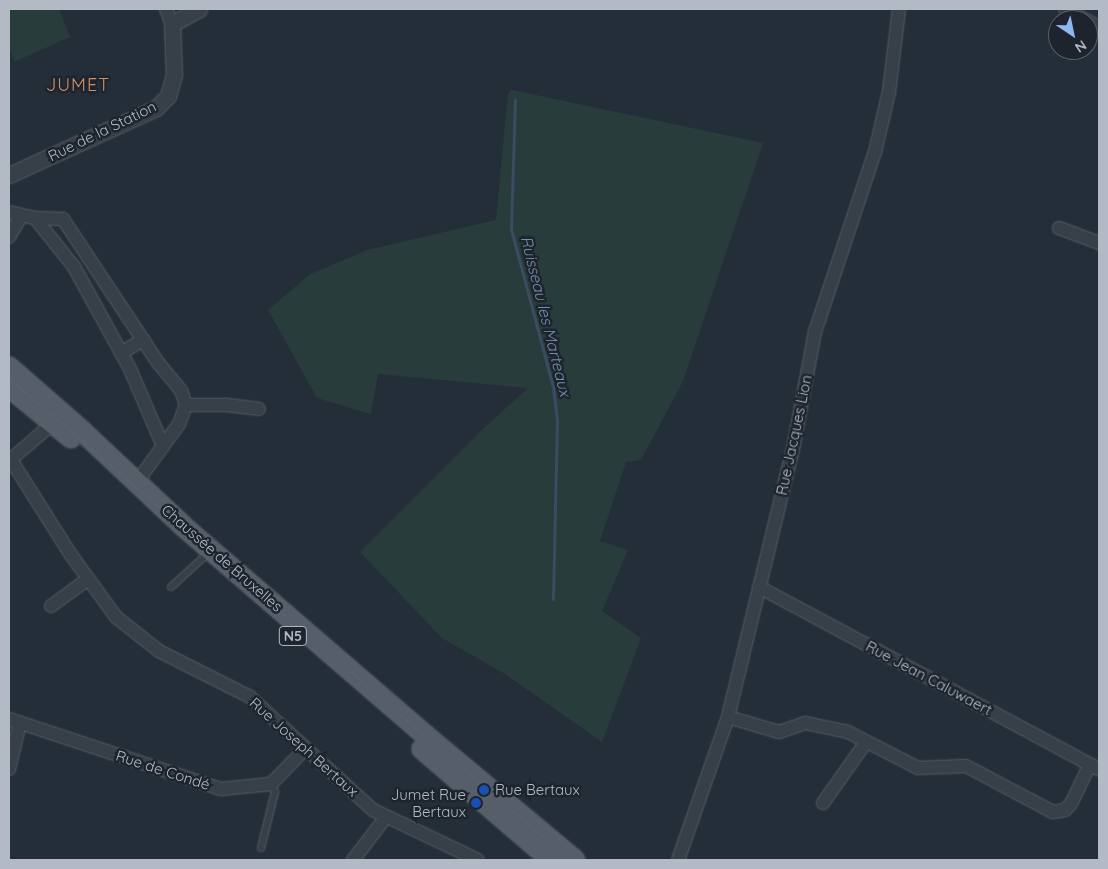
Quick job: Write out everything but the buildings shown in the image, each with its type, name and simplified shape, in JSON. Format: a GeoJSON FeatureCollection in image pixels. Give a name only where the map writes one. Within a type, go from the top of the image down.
{"type":"FeatureCollection","features":[{"type":"Feature","properties":{"kind":"main road","name":"Chaussée de Bruxelles"},"geometry":{"type":"LineString","coordinates":[[9,367],[179,522],[425,734],[549,856]]}},
{"type":"Feature","properties":{"kind":"main road","name":"Chaussée de Bruxelles"},"geometry":{"type":"LineString","coordinates":[[9,387],[549,856],[575,860]]}},
{"type":"Feature","properties":{"kind":"street","name":"Rue de la Station"},"geometry":{"type":"LineString","coordinates":[[9,175],[156,108],[168,96],[174,75],[172,24],[166,9]]}},
{"type":"Feature","properties":{"kind":"street"},"geometry":{"type":"LineString","coordinates":[[172,24],[199,9]]}},
{"type":"Feature","properties":{"kind":"street","name":"Rue Jacques Lion"},"geometry":{"type":"LineString","coordinates":[[678,860],[728,716],[794,444],[814,332],[875,152],[889,92],[900,9]]}},
{"type":"Feature","properties":{"kind":"street"},"geometry":{"type":"LineString","coordinates":[[9,237],[15,214],[35,218],[63,218],[159,364],[181,390],[186,405],[179,424],[137,482]]}},
{"type":"Feature","properties":{"kind":"street"},"geometry":{"type":"LineString","coordinates":[[35,218],[74,267],[83,283],[121,353],[162,446]]}},
{"type":"Feature","properties":{"kind":"street"},"geometry":{"type":"LineString","coordinates":[[1059,228],[1099,243]]}},
{"type":"Feature","properties":{"kind":"street"},"geometry":{"type":"LineString","coordinates":[[83,283],[99,273]]}},
{"type":"Feature","properties":{"kind":"street"},"geometry":{"type":"LineString","coordinates":[[121,353],[143,340]]}},
{"type":"Feature","properties":{"kind":"street"},"geometry":{"type":"LineString","coordinates":[[186,405],[227,405],[259,409]]}},
{"type":"Feature","properties":{"kind":"street","name":"Rue Joseph Bertaux"},"geometry":{"type":"LineString","coordinates":[[52,424],[10,460],[88,579],[116,617],[158,651],[250,697],[373,810],[478,860]]}},
{"type":"Feature","properties":{"kind":"street"},"geometry":{"type":"LineString","coordinates":[[51,606],[88,579]]}},
{"type":"Feature","properties":{"kind":"street","name":"Rue Jean Caluwaert"},"geometry":{"type":"LineString","coordinates":[[759,587],[1095,767]]}},
{"type":"Feature","properties":{"kind":"street"},"geometry":{"type":"LineString","coordinates":[[728,716],[779,732],[805,723],[848,732],[912,767],[960,765],[975,769],[1053,812],[1065,810],[1071,804],[1095,767]]}},
{"type":"Feature","properties":{"kind":"street"},"geometry":{"type":"LineString","coordinates":[[9,769],[15,721]]}},
{"type":"Feature","properties":{"kind":"street","name":"Rue de Condé"},"geometry":{"type":"LineString","coordinates":[[15,721],[221,789],[271,784]]}},
{"type":"Feature","properties":{"kind":"street"},"geometry":{"type":"LineString","coordinates":[[823,804],[866,742]]}},
{"type":"Feature","properties":{"kind":"street"},"geometry":{"type":"LineString","coordinates":[[271,784],[306,748]]}},
{"type":"Feature","properties":{"kind":"street"},"geometry":{"type":"LineString","coordinates":[[353,860],[386,816]]}},
{"type":"Feature","properties":{"kind":"lane"},"geometry":{"type":"LineString","coordinates":[[171,587],[204,557]]}},
{"type":"Feature","properties":{"kind":"lane"},"geometry":{"type":"LineString","coordinates":[[261,848],[275,792],[271,784]]}},
{"type":"Feature","properties":{"kind":"shaded area"},"geometry":{"type":"Polygon","coordinates":[[[9,9],[59,9],[70,37],[14,62],[9,46],[9,9]]]}},
{"type":"Feature","properties":{"kind":"shaded area"},"geometry":{"type":"Polygon","coordinates":[[[512,90],[763,143],[683,381],[641,460],[626,462],[600,541],[628,550],[602,611],[641,638],[602,742],[505,674],[442,638],[360,552],[485,427],[528,388],[378,374],[371,414],[317,398],[268,310],[309,275],[367,250],[496,220],[508,93],[512,90]]]}},
{"type":"Feature","properties":{"kind":"waterway","name":"Ruisseau les Marteaux"},"geometry":{"type":"LineString","coordinates":[[515,100],[511,229],[553,387],[557,421],[553,599]]}},
{"type":"Feature","properties":{"kind":"tram line"},"geometry":{"type":"LineString","coordinates":[[9,378],[570,860]]}},
{"type":"Feature","properties":{"kind":"place","name":"Rue Bertaux"},"geometry":{"type":"Point","coordinates":[484,790]}},
{"type":"Feature","properties":{"kind":"place","name":"Jumet Rue Bertaux"},"geometry":{"type":"Point","coordinates":[476,803]}},
{"type":"Feature","properties":{"kind":"district","name":"JUMET"},"geometry":{"type":"Point","coordinates":[78,85]}}]}
